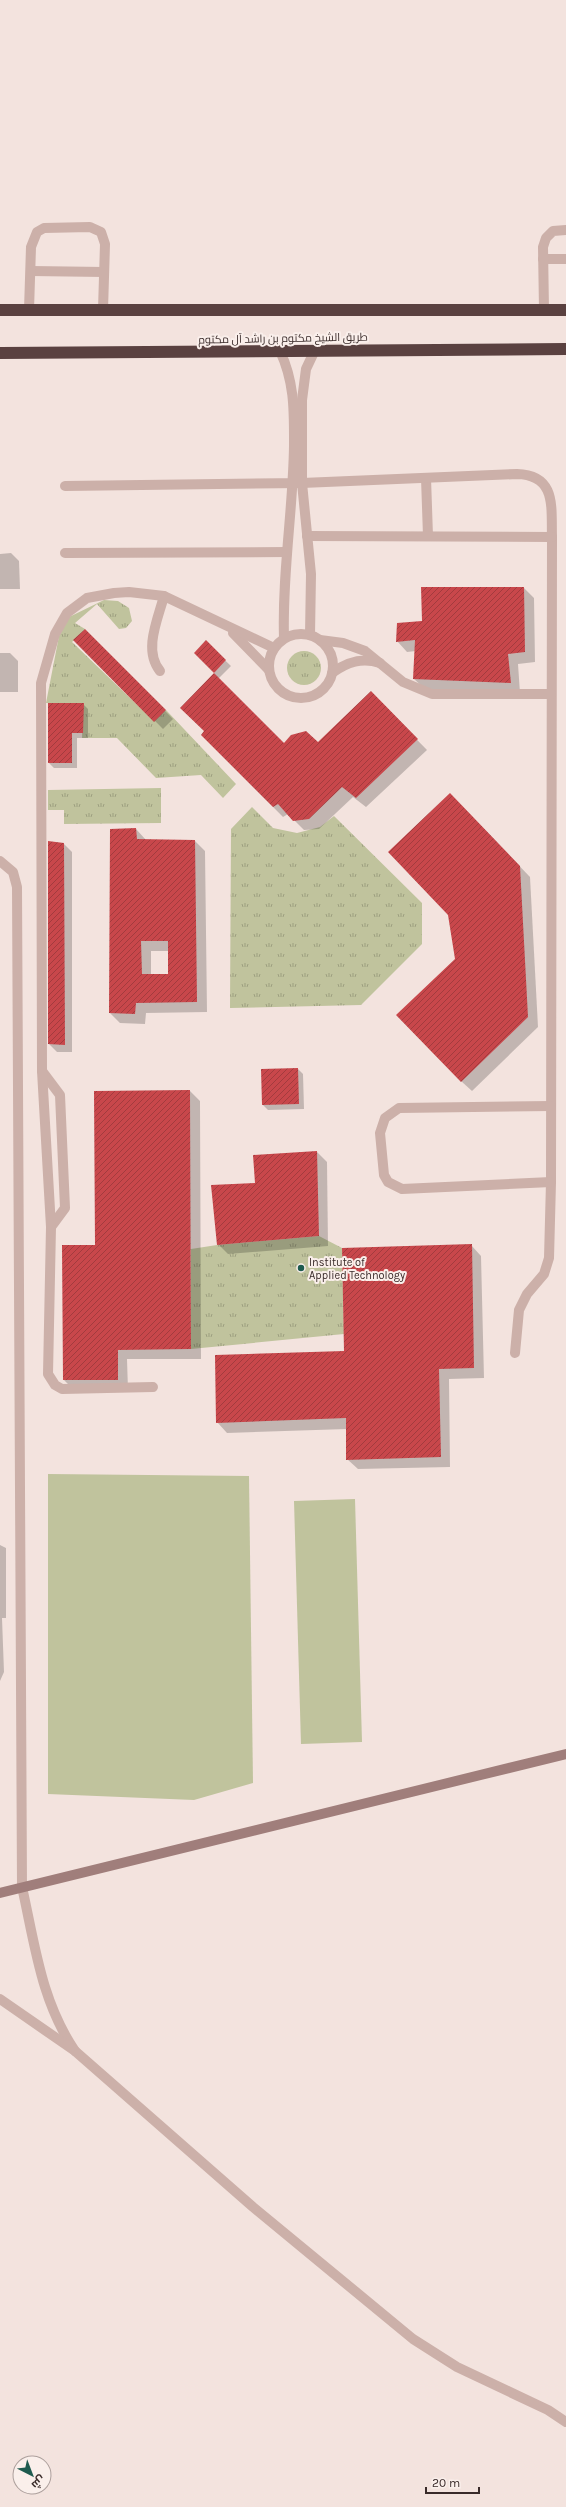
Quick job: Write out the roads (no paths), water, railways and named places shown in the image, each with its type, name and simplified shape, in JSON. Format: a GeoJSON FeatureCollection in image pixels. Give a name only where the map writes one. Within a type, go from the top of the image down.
{"type":"FeatureCollection","features":[{"type":"Feature","properties":{"kind":"highway"},"geometry":{"type":"LineString","coordinates":[[0,310],[566,310]]}},
{"type":"Feature","properties":{"kind":"highway","name":"طريق الشيخ مكتوم بن راشد آل مكتوم"},"geometry":{"type":"LineString","coordinates":[[0,353],[566,349]]}},
{"type":"Feature","properties":{"kind":"street"},"geometry":{"type":"LineString","coordinates":[[0,1893],[566,1754]]}},
{"type":"Feature","properties":{"kind":"lane"},"geometry":{"type":"LineString","coordinates":[[29,310],[32,239],[36,232],[44,228],[90,227],[101,232],[104,238],[102,310]]}},
{"type":"Feature","properties":{"kind":"lane"},"geometry":{"type":"LineString","coordinates":[[544,310],[544,242],[549,234],[558,230],[566,230]]}},
{"type":"Feature","properties":{"kind":"lane"},"geometry":{"type":"LineString","coordinates":[[543,259],[566,259]]}},
{"type":"Feature","properties":{"kind":"lane"},"geometry":{"type":"LineString","coordinates":[[30,271],[104,272]]}},
{"type":"Feature","properties":{"kind":"lane"},"geometry":{"type":"LineString","coordinates":[[284,638],[283,608],[287,552],[298,482],[302,390],[306,369],[315,350]]}},
{"type":"Feature","properties":{"kind":"lane"},"geometry":{"type":"LineString","coordinates":[[280,351],[290,376],[293,389],[298,482],[307,536],[311,574],[310,635]]}},
{"type":"Feature","properties":{"kind":"lane"},"geometry":{"type":"LineString","coordinates":[[66,486],[298,482],[517,474],[534,477],[542,482],[550,497],[552,537],[552,1182],[549,1258],[544,1274],[527,1294],[519,1310],[515,1353]]}},
{"type":"Feature","properties":{"kind":"lane"},"geometry":{"type":"LineString","coordinates":[[426,478],[428,536]]}},
{"type":"Feature","properties":{"kind":"lane"},"geometry":{"type":"LineString","coordinates":[[307,536],[552,537]]}},
{"type":"Feature","properties":{"kind":"lane"},"geometry":{"type":"LineString","coordinates":[[65,553],[287,552]]}},
{"type":"Feature","properties":{"kind":"lane"},"geometry":{"type":"LineString","coordinates":[[153,1387],[62,1389],[52,1381],[48,1374],[51,1227],[42,1070],[41,684],[55,634],[67,614],[88,598],[129,592],[164,596],[198,610],[229,628],[274,648]]}},
{"type":"Feature","properties":{"kind":"lane"},"geometry":{"type":"LineString","coordinates":[[160,671],[152,656],[152,645],[164,596]]}},
{"type":"Feature","properties":{"kind":"lane"},"geometry":{"type":"LineString","coordinates":[[229,628],[269,670]]}},
{"type":"Feature","properties":{"kind":"lane"},"geometry":{"type":"LineString","coordinates":[[320,640],[327,647],[332,657],[332,673],[325,686],[317,693],[297,698],[287,695],[278,689],[272,680],[269,670],[269,662],[274,648],[284,638],[292,635],[310,635],[320,640],[354,646],[384,664],[403,682],[432,694],[551,694]]}},
{"type":"Feature","properties":{"kind":"lane"},"geometry":{"type":"LineString","coordinates":[[332,673],[351,662],[373,661],[384,664]]}},
{"type":"Feature","properties":{"kind":"lane"},"geometry":{"type":"LineString","coordinates":[[0,861],[13,872],[17,887],[22,1887],[51,2008],[61,2030],[75,2050]]}},
{"type":"Feature","properties":{"kind":"lane"},"geometry":{"type":"LineString","coordinates":[[42,1070],[60,1096],[65,1208],[51,1227]]}},
{"type":"Feature","properties":{"kind":"lane"},"geometry":{"type":"LineString","coordinates":[[551,1106],[399,1108],[385,1118],[380,1133],[384,1175],[388,1182],[402,1189],[552,1182]]}},
{"type":"Feature","properties":{"kind":"lane"},"geometry":{"type":"LineString","coordinates":[[0,1999],[75,2050],[253,2207],[413,2339],[457,2367],[548,2410],[566,2422]]}},
{"type":"Feature","properties":{"kind":"place","name":"Institute of Applied Technology"},"geometry":{"type":"Point","coordinates":[301,1268]}}]}
